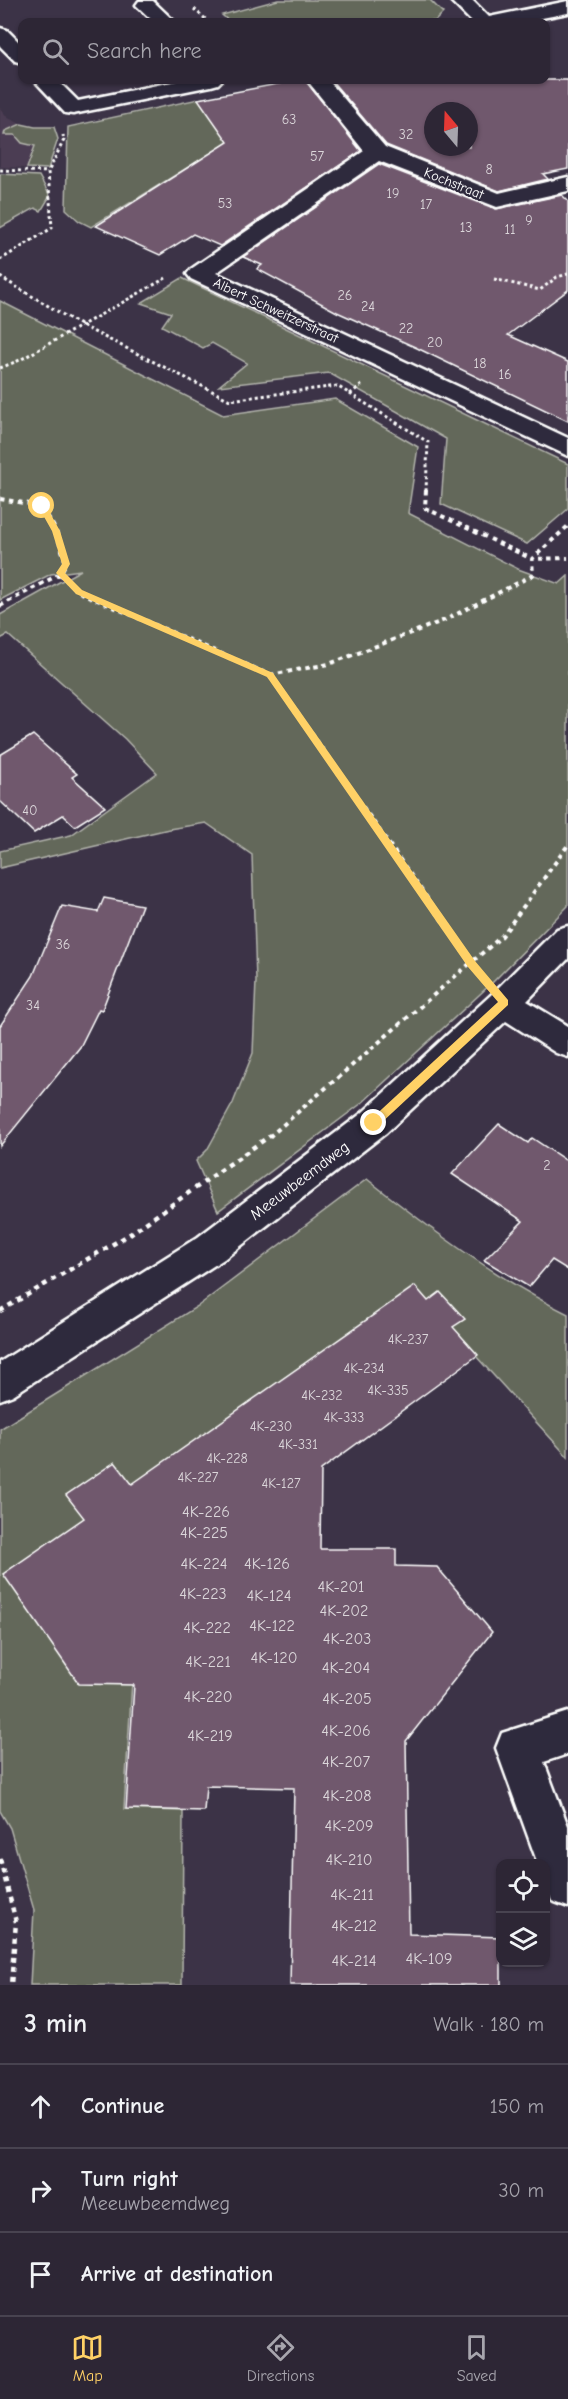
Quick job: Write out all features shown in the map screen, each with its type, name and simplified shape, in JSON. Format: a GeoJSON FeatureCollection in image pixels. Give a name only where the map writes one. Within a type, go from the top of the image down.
{"type":"FeatureCollection","features":[{"type":"Feature","properties":{"kind":"street"},"geometry":{"type":"LineString","coordinates":[[460,0],[479,18]]}},
{"type":"Feature","properties":{"kind":"street"},"geometry":{"type":"LineString","coordinates":[[146,4],[161,18]]}},
{"type":"Feature","properties":{"kind":"street"},"geometry":{"type":"LineString","coordinates":[[514,18],[568,7]]}},
{"type":"Feature","properties":{"kind":"street"},"geometry":{"type":"LineString","coordinates":[[0,34],[18,53]]}},
{"type":"Feature","properties":{"kind":"street"},"geometry":{"type":"LineString","coordinates":[[49,84],[73,108],[191,84]]}},
{"type":"Feature","properties":{"kind":"street"},"geometry":{"type":"LineString","coordinates":[[320,84],[377,152]]}},
{"type":"Feature","properties":{"kind":"street","name":"Kochstraat"},"geometry":{"type":"LineString","coordinates":[[377,152],[497,200],[568,184]]}},
{"type":"Feature","properties":{"kind":"street","name":"Albert Schweitzerstraat"},"geometry":{"type":"LineString","coordinates":[[199,274],[377,152]]}},
{"type":"Feature","properties":{"kind":"street","name":"Albert Schweitzerstraat"},"geometry":{"type":"LineString","coordinates":[[199,274],[568,448]]}},
{"type":"Feature","properties":{"kind":"street","name":"Meeuwbeemdweg"},"geometry":{"type":"LineString","coordinates":[[0,1383],[220,1241],[374,1123],[504,1003],[568,938]]}},
{"type":"Feature","properties":{"kind":"street"},"geometry":{"type":"LineString","coordinates":[[504,1003],[568,1043]]}},
{"type":"Feature","properties":{"kind":"street"},"geometry":{"type":"LineString","coordinates":[[568,1733],[517,1748],[568,1885]]}},
{"type":"Feature","properties":{"kind":"path"},"geometry":{"type":"LineString","coordinates":[[193,8],[204,18]]}},
{"type":"Feature","properties":{"kind":"path"},"geometry":{"type":"LineString","coordinates":[[0,261],[52,228],[48,172],[64,140],[57,122],[73,108]]}},
{"type":"Feature","properties":{"kind":"path"},"geometry":{"type":"LineString","coordinates":[[0,170],[48,172]]}},
{"type":"Feature","properties":{"kind":"path"},"geometry":{"type":"LineString","coordinates":[[0,368],[20,360],[174,274],[199,274]]}},
{"type":"Feature","properties":{"kind":"path"},"geometry":{"type":"LineString","coordinates":[[494,279],[540,290],[557,277],[568,274]]}},
{"type":"Feature","properties":{"kind":"path"},"geometry":{"type":"LineString","coordinates":[[0,278],[82,326],[230,400],[337,386],[428,442],[425,508],[532,559],[568,558]]}},
{"type":"Feature","properties":{"kind":"path"},"geometry":{"type":"LineString","coordinates":[[0,500],[42,506],[56,531],[66,564],[60,573],[0,606]]}},
{"type":"Feature","properties":{"kind":"path"},"geometry":{"type":"LineString","coordinates":[[532,559],[568,526]]}},
{"type":"Feature","properties":{"kind":"path"},"geometry":{"type":"LineString","coordinates":[[270,675],[329,664],[445,620],[533,575],[532,559]]}},
{"type":"Feature","properties":{"kind":"path"},"geometry":{"type":"LineString","coordinates":[[60,573],[79,592],[270,675],[472,964],[504,1003]]}},
{"type":"Feature","properties":{"kind":"path"},"geometry":{"type":"LineString","coordinates":[[0,1311],[130,1234],[281,1128],[502,936],[568,845]]}},
{"type":"Feature","properties":{"kind":"path"},"geometry":{"type":"LineString","coordinates":[[0,1858],[16,1922],[11,1985]]}},
{"type":"Feature","properties":{"kind":"shaded area"},"geometry":{"type":"Polygon","coordinates":[[[0,108],[8,118],[21,124],[5,131],[35,146],[27,168],[0,167],[0,108]]]}},
{"type":"Feature","properties":{"kind":"green space"},"geometry":{"type":"Polygon","coordinates":[[[278,0],[430,0],[443,13],[438,18],[225,18],[222,15],[278,0]]]}},
{"type":"Feature","properties":{"kind":"green space"},"geometry":{"type":"Polygon","coordinates":[[[203,98],[228,141],[226,144],[91,227],[79,221],[66,209],[68,127],[203,98]]]}},
{"type":"Feature","properties":{"kind":"green space"},"geometry":{"type":"Polygon","coordinates":[[[21,124],[54,127],[58,139],[48,169],[27,168],[35,146],[22,143],[15,135],[4,135],[5,131],[21,124]]]}},
{"type":"Feature","properties":{"kind":"green space"},"geometry":{"type":"Polygon","coordinates":[[[0,174],[39,176],[50,196],[41,211],[35,208],[0,228],[0,174]]]}},
{"type":"Feature","properties":{"kind":"green space"},"geometry":{"type":"Polygon","coordinates":[[[182,278],[568,464],[568,509],[527,544],[441,504],[446,439],[329,373],[219,386],[247,363],[212,343],[203,348],[162,326],[171,313],[141,303],[182,278]]]}},
{"type":"Feature","properties":{"kind":"green space"},"geometry":{"type":"Polygon","coordinates":[[[0,301],[223,415],[335,399],[418,447],[408,513],[518,569],[559,584],[568,576],[568,906],[492,983],[362,1103],[218,1211],[196,1161],[207,1150],[233,1103],[253,1053],[256,981],[252,855],[206,823],[169,829],[0,868],[0,851],[71,835],[157,773],[125,739],[8,635],[0,639],[0,615],[81,570],[51,574],[0,600],[0,301]]]}},
{"type":"Feature","properties":{"kind":"green space"},"geometry":{"type":"Polygon","coordinates":[[[367,1179],[489,1269],[568,1314],[568,1457],[413,1287],[6,1574],[132,1682],[124,1809],[183,1811],[182,1985],[30,1985],[34,1910],[10,1828],[0,1811],[0,1429],[198,1306],[367,1179]]]}},
{"type":"Feature","properties":{"kind":"building"},"geometry":{"type":"Polygon","coordinates":[[[550,80],[568,80],[568,169],[543,174],[548,179],[499,191],[386,145],[334,84],[550,84],[550,80]]]}},
{"type":"Feature","properties":{"kind":"building"},"geometry":{"type":"Polygon","coordinates":[[[278,84],[308,84],[361,151],[220,246],[193,234],[160,255],[96,226],[228,142],[198,99],[278,84]]]}},
{"type":"Feature","properties":{"kind":"building"},"geometry":{"type":"Polygon","coordinates":[[[379,164],[496,209],[562,195],[568,201],[568,290],[508,335],[568,362],[568,421],[337,312],[257,269],[262,265],[243,257],[379,164]]]}},
{"type":"Feature","properties":{"kind":"building"},"geometry":{"type":"Polygon","coordinates":[[[33,735],[77,774],[72,777],[105,807],[75,826],[63,815],[34,833],[0,801],[0,755],[33,735]]]}},
{"type":"Feature","properties":{"kind":"building"},"geometry":{"type":"Polygon","coordinates":[[[104,898],[142,905],[102,1010],[99,1009],[80,1047],[0,1146],[0,1026],[33,976],[62,906],[98,912],[104,898]]]}},
{"type":"Feature","properties":{"kind":"building"},"geometry":{"type":"Polygon","coordinates":[[[499,1124],[528,1143],[532,1138],[568,1162],[568,1270],[552,1260],[529,1287],[484,1260],[523,1221],[452,1174],[499,1124]]]}},
{"type":"Feature","properties":{"kind":"building"},"geometry":{"type":"Polygon","coordinates":[[[415,1286],[428,1301],[440,1292],[465,1319],[453,1327],[478,1355],[321,1470],[320,1549],[396,1549],[396,1566],[437,1567],[492,1632],[406,1741],[409,1934],[496,1937],[496,1967],[501,1967],[501,1985],[290,1985],[294,1788],[206,1786],[204,1811],[126,1809],[134,1685],[79,1684],[3,1574],[84,1518],[66,1495],[115,1462],[132,1484],[415,1286]]]}},
{"type":"Feature","properties":{"kind":"route"},"geometry":{"type":"LineString","coordinates":[[42,506],[56,531],[66,564],[60,573],[79,592],[270,675],[472,964],[504,1003],[374,1123]]}}]}
